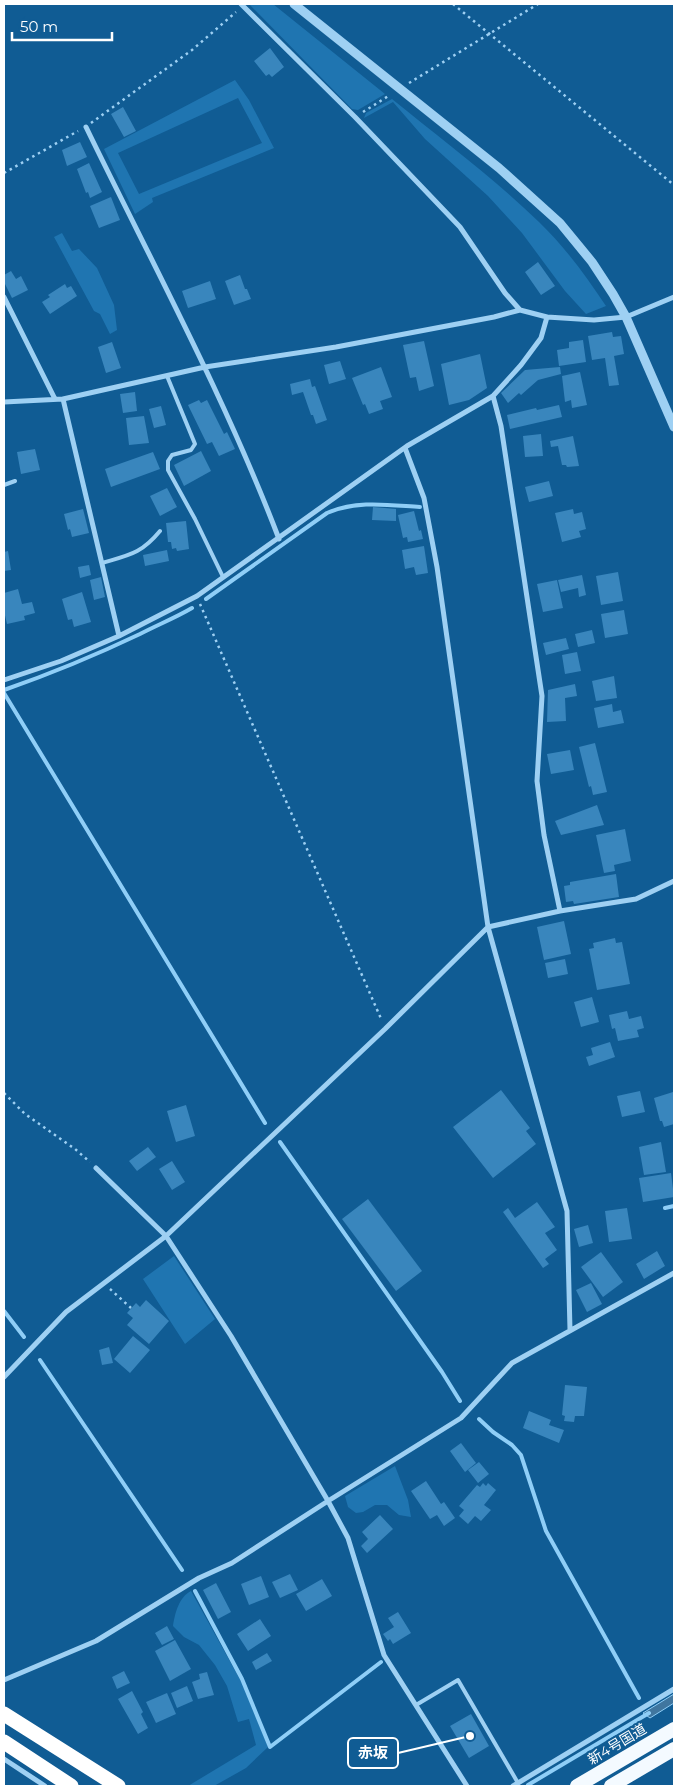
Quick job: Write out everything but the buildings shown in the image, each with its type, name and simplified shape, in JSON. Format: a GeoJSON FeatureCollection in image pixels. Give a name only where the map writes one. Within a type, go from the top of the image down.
{"type":"FeatureCollection","features":[{"type":"Feature","properties":{"kind":"highway"},"geometry":{"type":"LineString","coordinates":[[4,1714],[118,1786]]}},
{"type":"Feature","properties":{"kind":"highway"},"geometry":{"type":"LineString","coordinates":[[592,1778],[674,1725]]}},
{"type":"Feature","properties":{"kind":"highway","name":"新4号国道"},"geometry":{"type":"LineString","coordinates":[[577,1786],[674,1729]]}},
{"type":"Feature","properties":{"kind":"highway"},"geometry":{"type":"LineString","coordinates":[[4,1742],[71,1786]]}},
{"type":"Feature","properties":{"kind":"highway"},"geometry":{"type":"LineString","coordinates":[[611,1786],[674,1749]]}},
{"type":"Feature","properties":{"kind":"street"},"geometry":{"type":"LineString","coordinates":[[294,4],[499,168],[560,223],[604,279],[626,317],[674,427]]}},
{"type":"Feature","properties":{"kind":"street"},"geometry":{"type":"LineString","coordinates":[[242,5],[460,227],[505,293],[520,310]]}},
{"type":"Feature","properties":{"kind":"street"},"geometry":{"type":"LineString","coordinates":[[86,126],[205,367],[259,486],[278,539]]}},
{"type":"Feature","properties":{"kind":"street"},"geometry":{"type":"LineString","coordinates":[[4,402],[63,399],[205,367],[336,347],[494,317],[520,310],[548,317],[594,320],[626,317],[674,297]]}},
{"type":"Feature","properties":{"kind":"street"},"geometry":{"type":"LineString","coordinates":[[4,298],[55,399]]}},
{"type":"Feature","properties":{"kind":"street"},"geometry":{"type":"LineString","coordinates":[[4,680],[61,661],[119,636],[197,596],[405,448],[493,396],[521,365],[541,338],[548,317]]}},
{"type":"Feature","properties":{"kind":"street"},"geometry":{"type":"LineString","coordinates":[[493,396],[501,426],[542,696],[537,781],[544,836],[560,911]]}},
{"type":"Feature","properties":{"kind":"street"},"geometry":{"type":"LineString","coordinates":[[63,399],[119,636]]}},
{"type":"Feature","properties":{"kind":"street"},"geometry":{"type":"LineString","coordinates":[[405,448],[424,498],[438,567],[488,927],[567,1210],[570,1330]]}},
{"type":"Feature","properties":{"kind":"street"},"geometry":{"type":"LineString","coordinates":[[4,1377],[66,1312],[166,1236],[385,1029],[488,927],[560,911],[636,899],[674,881]]}},
{"type":"Feature","properties":{"kind":"street"},"geometry":{"type":"LineString","coordinates":[[96,1168],[166,1236],[231,1336],[348,1538],[384,1655],[467,1786]]}},
{"type":"Feature","properties":{"kind":"street"},"geometry":{"type":"LineString","coordinates":[[4,1680],[96,1641],[198,1578],[232,1563],[461,1418],[512,1363],[674,1273]]}},
{"type":"Feature","properties":{"kind":"street"},"geometry":{"type":"LineString","coordinates":[[517,1785],[674,1689]]}},
{"type":"Feature","properties":{"kind":"street"},"geometry":{"type":"LineString","coordinates":[[4,1759],[45,1786]]}},
{"type":"Feature","properties":{"kind":"lane"},"geometry":{"type":"LineString","coordinates":[[167,376],[194,444],[191,450],[172,455],[168,461],[168,470],[224,577]]}},
{"type":"Feature","properties":{"kind":"lane"},"geometry":{"type":"LineString","coordinates":[[4,485],[15,481]]}},
{"type":"Feature","properties":{"kind":"lane"},"geometry":{"type":"LineString","coordinates":[[102,563],[136,553],[148,545],[160,531]]}},
{"type":"Feature","properties":{"kind":"lane"},"geometry":{"type":"LineString","coordinates":[[416,1705],[458,1680],[517,1785]]}},
{"type":"Feature","properties":{"kind":"path"},"geometry":{"type":"LineString","coordinates":[[453,4],[674,185]]}},
{"type":"Feature","properties":{"kind":"path"},"geometry":{"type":"LineString","coordinates":[[354,117],[538,4]]}},
{"type":"Feature","properties":{"kind":"path"},"geometry":{"type":"LineString","coordinates":[[4,173],[86,126],[192,50],[242,5]]}},
{"type":"Feature","properties":{"kind":"path"},"geometry":{"type":"LineString","coordinates":[[197,596],[385,1029]]}},
{"type":"Feature","properties":{"kind":"path"},"geometry":{"type":"LineString","coordinates":[[4,1093],[25,1114],[75,1149],[96,1168]]}},
{"type":"Feature","properties":{"kind":"path"},"geometry":{"type":"LineString","coordinates":[[104,1284],[131,1308]]}},
{"type":"Feature","properties":{"kind":"shaded area"},"geometry":{"type":"Polygon","coordinates":[[[249,4],[273,4],[385,94],[358,110],[352,109],[249,4]]]}},
{"type":"Feature","properties":{"kind":"shaded area"},"geometry":{"type":"Polygon","coordinates":[[[235,80],[249,100],[274,148],[152,198],[153,202],[135,214],[104,149],[235,80]],[[238,98],[118,153],[139,194],[262,143],[238,98]]]}},
{"type":"Feature","properties":{"kind":"shaded area"},"geometry":{"type":"Polygon","coordinates":[[[392,99],[486,174],[539,222],[575,262],[606,306],[586,314],[565,291],[522,233],[488,196],[425,139],[393,102],[364,118],[366,113],[392,99]]]}},
{"type":"Feature","properties":{"kind":"shaded area"},"geometry":{"type":"Polygon","coordinates":[[[62,233],[72,251],[79,249],[97,268],[114,305],[117,330],[110,334],[100,314],[94,311],[54,237],[62,233]]]}},
{"type":"Feature","properties":{"kind":"shaded area"},"geometry":{"type":"Polygon","coordinates":[[[174,1256],[215,1319],[185,1344],[143,1279],[174,1256]]]}},
{"type":"Feature","properties":{"kind":"shaded area"},"geometry":{"type":"Polygon","coordinates":[[[395,1466],[408,1500],[411,1517],[399,1515],[387,1505],[375,1505],[363,1512],[356,1513],[348,1507],[345,1496],[395,1466]]]}},
{"type":"Feature","properties":{"kind":"shaded area"},"geometry":{"type":"Polygon","coordinates":[[[191,1591],[242,1683],[268,1747],[246,1768],[214,1786],[188,1786],[256,1745],[249,1719],[238,1722],[227,1686],[215,1665],[199,1645],[184,1637],[173,1626],[176,1611],[183,1597],[191,1591]]]}},
{"type":"Feature","properties":{"kind":"shaded area"},"geometry":{"type":"Polygon","coordinates":[[[674,1694],[674,1703],[650,1718],[643,1713],[674,1694]]]}},
{"type":"Feature","properties":{"kind":"waterway"},"geometry":{"type":"LineString","coordinates":[[206,599],[327,513],[350,506],[361,505],[420,507]]}},
{"type":"Feature","properties":{"kind":"waterway"},"geometry":{"type":"LineString","coordinates":[[4,690],[90,657],[192,608]]}},
{"type":"Feature","properties":{"kind":"waterway"},"geometry":{"type":"LineString","coordinates":[[4,693],[265,1123]]}},
{"type":"Feature","properties":{"kind":"waterway"},"geometry":{"type":"LineString","coordinates":[[280,1142],[442,1372],[460,1401]]}},
{"type":"Feature","properties":{"kind":"waterway"},"geometry":{"type":"LineString","coordinates":[[665,1208],[674,1206]]}},
{"type":"Feature","properties":{"kind":"waterway"},"geometry":{"type":"LineString","coordinates":[[4,1311],[24,1337]]}},
{"type":"Feature","properties":{"kind":"waterway"},"geometry":{"type":"LineString","coordinates":[[40,1360],[182,1570]]}},
{"type":"Feature","properties":{"kind":"waterway"},"geometry":{"type":"LineString","coordinates":[[479,1419],[493,1432],[512,1445],[521,1455],[546,1531],[639,1698]]}},
{"type":"Feature","properties":{"kind":"waterway"},"geometry":{"type":"LineString","coordinates":[[195,1591],[242,1679],[270,1747],[381,1662]]}},
{"type":"Feature","properties":{"kind":"waterway"},"geometry":{"type":"LineString","coordinates":[[528,1785],[649,1713]]}},
{"type":"Feature","properties":{"kind":"place","name":"赤坂"},"geometry":{"type":"Point","coordinates":[470,1736]}}]}
